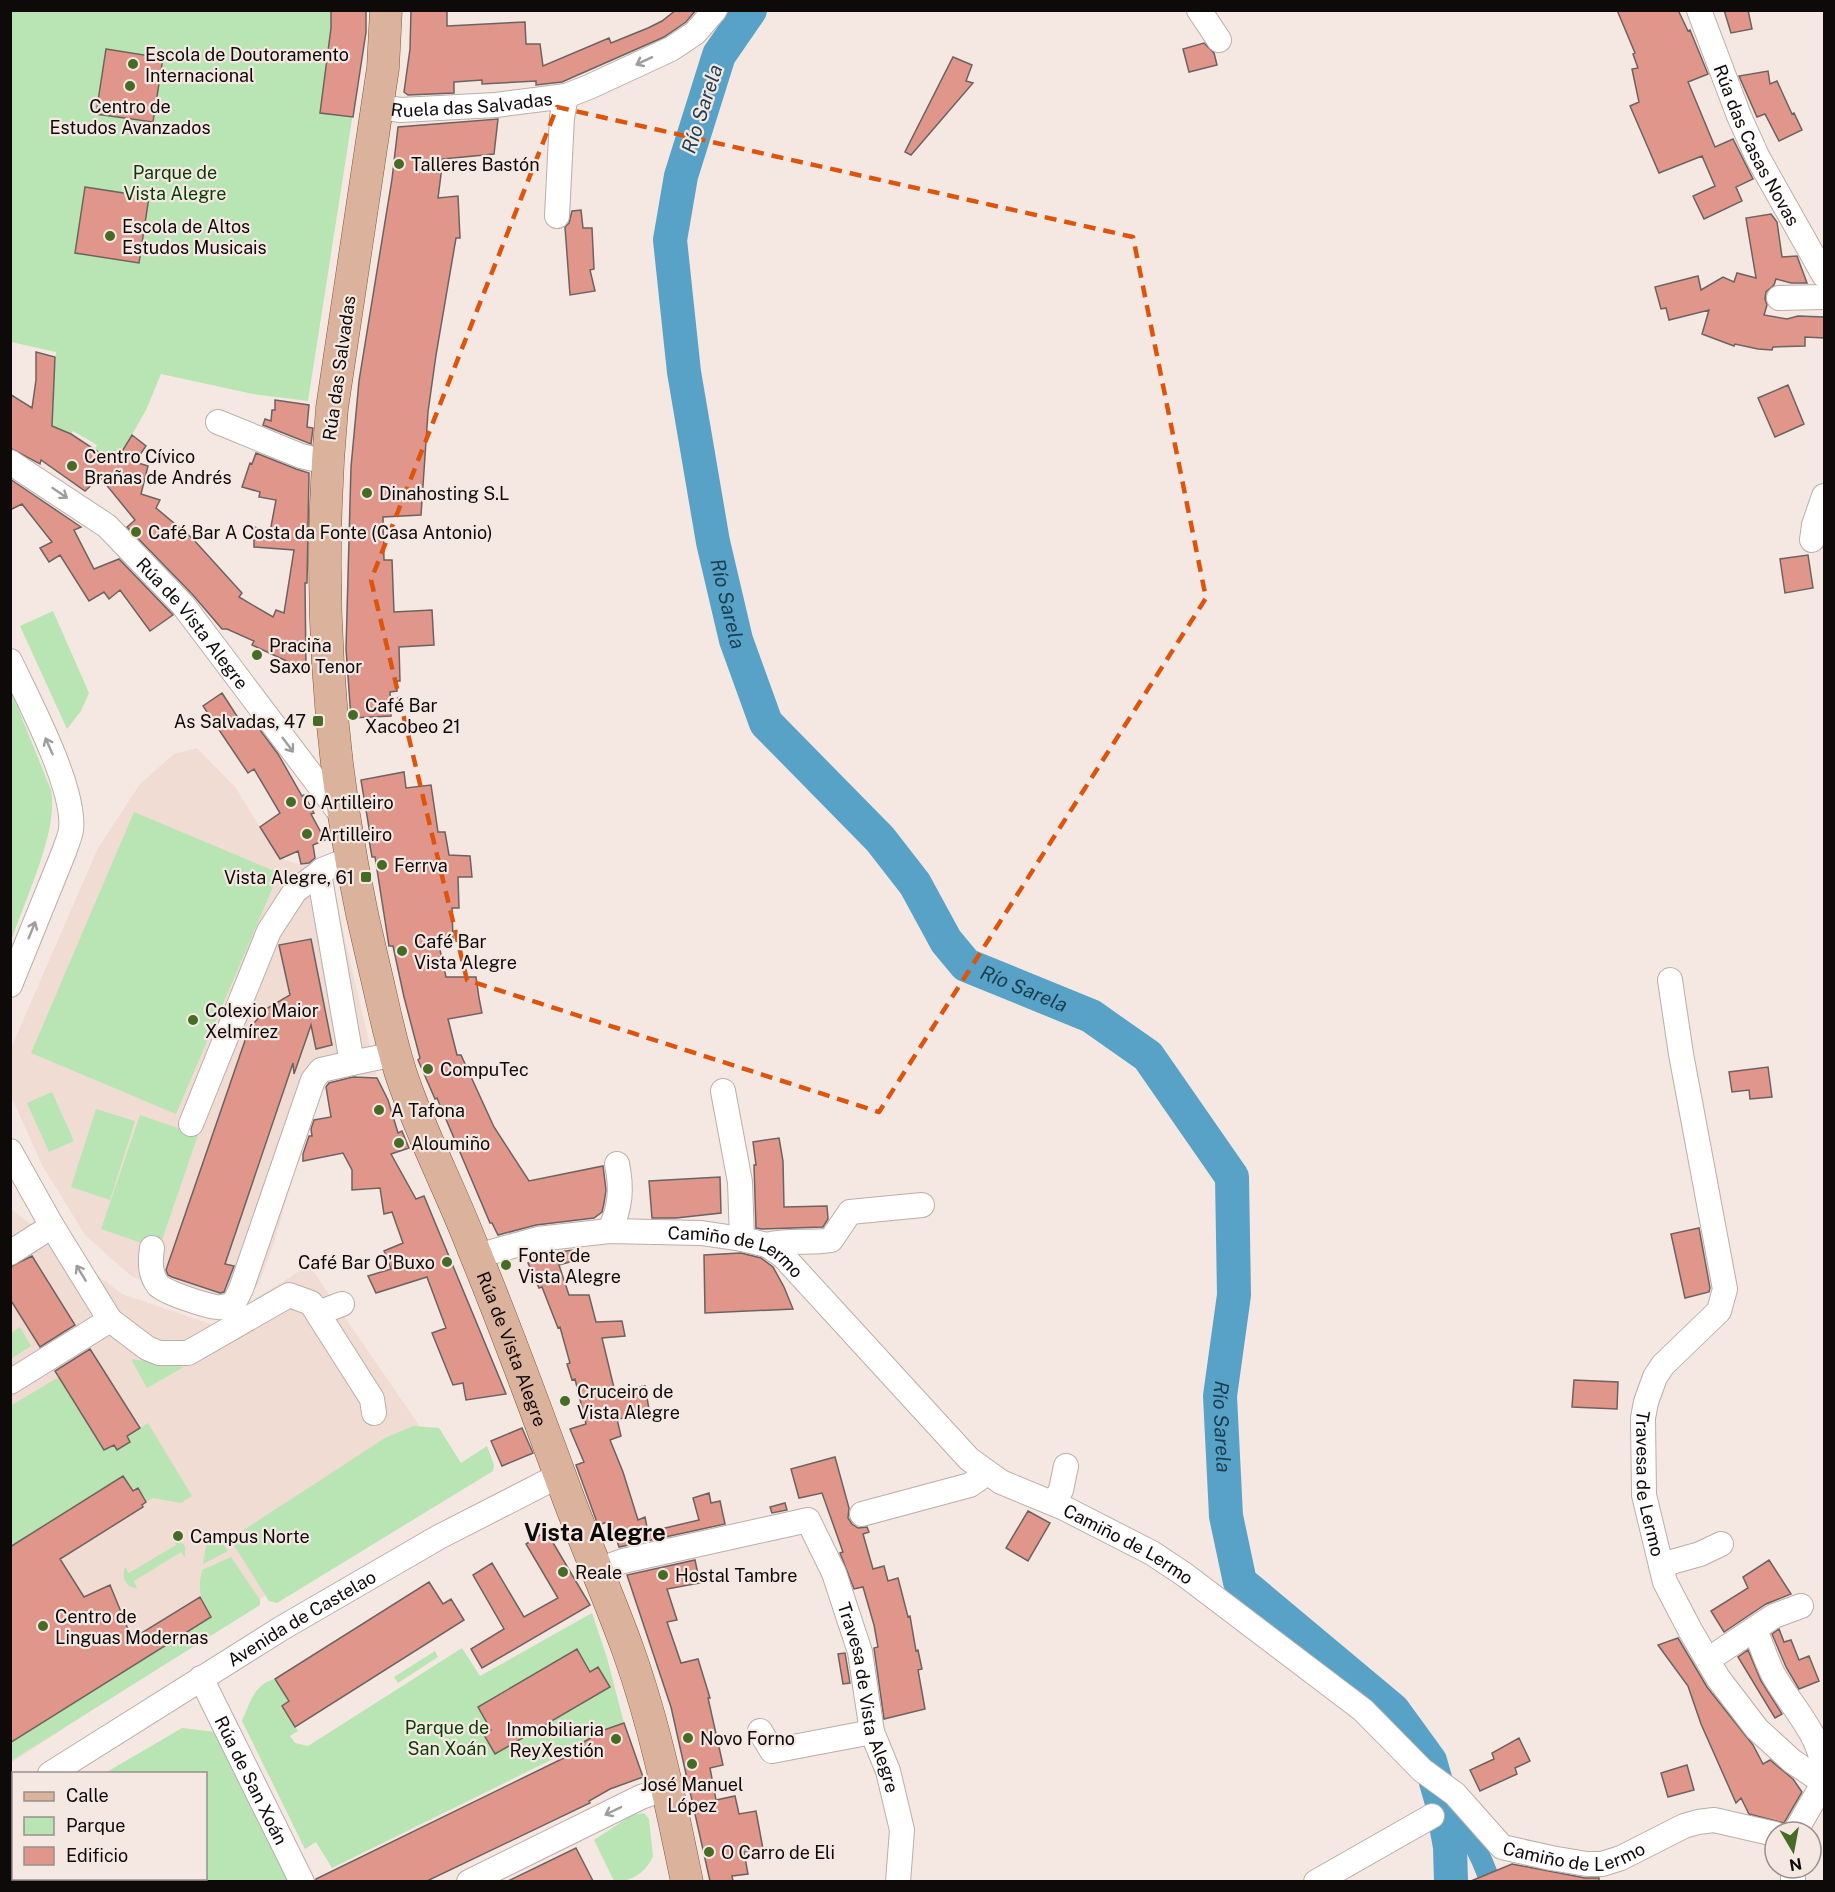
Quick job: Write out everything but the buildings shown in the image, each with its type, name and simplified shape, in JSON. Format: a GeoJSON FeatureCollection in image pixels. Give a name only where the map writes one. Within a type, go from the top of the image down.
{"type":"FeatureCollection","features":[{"type":"Feature","properties":{"kind":"main road","name":"Rúa das Salvadas"},"geometry":{"type":"LineString","coordinates":[[332,728],[325,575],[327,462],[332,408],[378,107],[386,46],[387,10]]}},
{"type":"Feature","properties":{"kind":"main road","name":"Rúa de Vista Alegre"},"geometry":{"type":"LineString","coordinates":[[332,728],[350,859],[395,1054],[415,1111],[477,1256],[538,1411],[596,1571],[628,1650],[648,1713],[667,1788],[686,1881]]}},
{"type":"Feature","properties":{"kind":"street","name":"Ruela das Salvadas"},"geometry":{"type":"LineString","coordinates":[[378,107],[401,110],[484,106],[566,96],[671,49],[695,33],[715,10]]}},
{"type":"Feature","properties":{"kind":"street"},"geometry":{"type":"LineString","coordinates":[[1199,10],[1219,40]]}},
{"type":"Feature","properties":{"kind":"street","name":"Rúa das Casas Novas"},"geometry":{"type":"LineString","coordinates":[[1699,10],[1753,148],[1824,275]]}},
{"type":"Feature","properties":{"kind":"street"},"geometry":{"type":"LineString","coordinates":[[557,216],[562,117],[566,96]]}},
{"type":"Feature","properties":{"kind":"street"},"geometry":{"type":"LineString","coordinates":[[1779,298],[1824,297]]}},
{"type":"Feature","properties":{"kind":"street"},"geometry":{"type":"LineString","coordinates":[[218,422],[301,456],[327,462]]}},
{"type":"Feature","properties":{"kind":"street","name":"Rúa de Vista Alegre"},"geometry":{"type":"LineString","coordinates":[[10,462],[106,526],[183,605],[343,817]]}},
{"type":"Feature","properties":{"kind":"street"},"geometry":{"type":"LineString","coordinates":[[1812,540],[1814,525],[1824,496]]}},
{"type":"Feature","properties":{"kind":"street"},"geometry":{"type":"LineString","coordinates":[[10,662],[60,771],[67,794],[71,831],[10,985]]}},
{"type":"Feature","properties":{"kind":"street"},"geometry":{"type":"LineString","coordinates":[[191,1124],[269,931],[295,891],[322,870],[350,859]]}},
{"type":"Feature","properties":{"kind":"street"},"geometry":{"type":"LineString","coordinates":[[319,873],[352,1063]]}},
{"type":"Feature","properties":{"kind":"street","name":"Travesa de Lermo"},"geometry":{"type":"LineString","coordinates":[[1670,980],[1681,1054],[1725,1289],[1719,1311],[1663,1365],[1655,1377],[1646,1402],[1643,1440],[1644,1495],[1670,1592],[1718,1678],[1757,1729],[1792,1761],[1824,1782]]}},
{"type":"Feature","properties":{"kind":"street"},"geometry":{"type":"LineString","coordinates":[[152,1248],[150,1261],[157,1284],[165,1289],[217,1307],[234,1303],[241,1289],[313,1080],[321,1070],[395,1054]]}},
{"type":"Feature","properties":{"kind":"street"},"geometry":{"type":"LineString","coordinates":[[723,1090],[740,1182],[742,1239]]}},
{"type":"Feature","properties":{"kind":"street"},"geometry":{"type":"LineString","coordinates":[[10,1151],[52,1226],[110,1320],[147,1348],[159,1353],[188,1353],[289,1295],[311,1302],[372,1399],[374,1413]]}},
{"type":"Feature","properties":{"kind":"street"},"geometry":{"type":"LineString","coordinates":[[609,1231],[615,1219],[621,1195],[617,1164]]}},
{"type":"Feature","properties":{"kind":"street"},"geometry":{"type":"LineString","coordinates":[[782,1241],[831,1240],[850,1212],[922,1205]]}},
{"type":"Feature","properties":{"kind":"street"},"geometry":{"type":"LineString","coordinates":[[10,1252],[52,1226]]}},
{"type":"Feature","properties":{"kind":"street","name":"Camiño de Lermo"},"geometry":{"type":"LineString","coordinates":[[477,1256],[538,1239],[609,1231],[701,1233],[742,1239],[782,1241],[783,1256],[969,1459],[1001,1482],[1054,1503],[1152,1553],[1185,1575],[1363,1710],[1422,1770],[1455,1794],[1502,1847],[1587,1864],[1602,1864],[1621,1858],[1684,1826],[1698,1822],[1714,1820],[1763,1831]]}},
{"type":"Feature","properties":{"kind":"street"},"geometry":{"type":"LineString","coordinates":[[318,1314],[342,1304]]}},
{"type":"Feature","properties":{"kind":"street"},"geometry":{"type":"LineString","coordinates":[[10,1382],[110,1320]]}},
{"type":"Feature","properties":{"kind":"street"},"geometry":{"type":"LineString","coordinates":[[1054,1503],[1061,1490],[1066,1466]]}},
{"type":"Feature","properties":{"kind":"street"},"geometry":{"type":"LineString","coordinates":[[862,1514],[970,1485],[987,1473]]}},
{"type":"Feature","properties":{"kind":"street","name":"Avenida de Castelao"},"geometry":{"type":"LineString","coordinates":[[52,1772],[282,1628],[439,1537],[560,1475]]}},
{"type":"Feature","properties":{"kind":"street","name":"Travesa de Vista Alegre"},"geometry":{"type":"LineString","coordinates":[[596,1571],[623,1561],[801,1510],[834,1573],[860,1652],[872,1732],[888,1771],[902,1830],[898,1881]]}},
{"type":"Feature","properties":{"kind":"street"},"geometry":{"type":"LineString","coordinates":[[1661,1565],[1700,1554],[1721,1544]]}},
{"type":"Feature","properties":{"kind":"street"},"geometry":{"type":"LineString","coordinates":[[1709,1659],[1774,1616],[1801,1606]]}},
{"type":"Feature","properties":{"kind":"street"},"geometry":{"type":"LineString","coordinates":[[1755,1630],[1772,1671],[1806,1722],[1824,1766],[1824,1782],[1802,1820]]}},
{"type":"Feature","properties":{"kind":"street","name":"Rúa de San Xoán"},"geometry":{"type":"LineString","coordinates":[[201,1678],[302,1881]]}},
{"type":"Feature","properties":{"kind":"street"},"geometry":{"type":"LineString","coordinates":[[760,1731],[772,1751],[872,1732]]}},
{"type":"Feature","properties":{"kind":"street"},"geometry":{"type":"LineString","coordinates":[[469,1881],[641,1797],[667,1788]]}},
{"type":"Feature","properties":{"kind":"street"},"geometry":{"type":"LineString","coordinates":[[1316,1881],[1432,1816]]}},
{"type":"Feature","properties":{"kind":"highlighted area"},"geometry":{"type":"Polygon","coordinates":[[[557,107],[1133,237],[1206,598],[879,1112],[467,980],[371,580],[557,107]]]}},
{"type":"Feature","properties":{"kind":"shaded area","name":"Colexio Maior Xelmírez"},"geometry":{"type":"Polygon","coordinates":[[[197,748],[236,788],[279,858],[302,865],[326,858],[377,1076],[343,1074],[323,1085],[315,1101],[274,1243],[259,1283],[235,1310],[215,1313],[131,1276],[85,1235],[42,1165],[11,1098],[11,1048],[98,848],[140,784],[174,754],[197,748]]]}},
{"type":"Feature","properties":{"kind":"shaded area","name":"Campus Norte"},"geometry":{"type":"Polygon","coordinates":[[[10,1208],[122,1294],[214,1325],[309,1265],[445,1463],[245,1610],[11,1763],[10,1208]]]}},
{"type":"Feature","properties":{"kind":"green space","name":"Parque de Vista Alegre"},"geometry":{"type":"Polygon","coordinates":[[[11,11],[366,11],[363,49],[308,401],[253,394],[161,374],[146,410],[115,465],[93,452],[97,445],[73,431],[60,454],[45,447],[52,421],[56,352],[11,342],[11,11]]]}},
{"type":"Feature","properties":{"kind":"green space"},"geometry":{"type":"Polygon","coordinates":[[[53,611],[89,693],[81,711],[67,729],[20,626],[53,611]]]}},
{"type":"Feature","properties":{"kind":"green space"},"geometry":{"type":"Polygon","coordinates":[[[11,691],[51,790],[52,807],[50,826],[39,866],[11,942],[11,691]]]}},
{"type":"Feature","properties":{"kind":"green space"},"geometry":{"type":"Polygon","coordinates":[[[134,812],[279,873],[176,1114],[31,1053],[134,812]]]}},
{"type":"Feature","properties":{"kind":"green space"},"geometry":{"type":"Polygon","coordinates":[[[52,1092],[74,1141],[49,1152],[27,1103],[52,1092]]]}},
{"type":"Feature","properties":{"kind":"green space"},"geometry":{"type":"Polygon","coordinates":[[[96,1109],[135,1121],[110,1200],[71,1187],[96,1109]]]}},
{"type":"Feature","properties":{"kind":"green space"},"geometry":{"type":"Polygon","coordinates":[[[140,1115],[198,1135],[159,1249],[101,1229],[140,1115]]]}},
{"type":"Feature","properties":{"kind":"green space"},"geometry":{"type":"Polygon","coordinates":[[[20,1327],[31,1346],[11,1359],[11,1333],[20,1327]]]}},
{"type":"Feature","properties":{"kind":"green space"},"geometry":{"type":"Polygon","coordinates":[[[131,1359],[184,1367],[147,1388],[131,1359]]]}},
{"type":"Feature","properties":{"kind":"green space"},"geometry":{"type":"Polygon","coordinates":[[[59,1377],[104,1450],[114,1445],[117,1450],[130,1442],[127,1436],[148,1423],[192,1496],[181,1503],[153,1498],[146,1502],[139,1488],[133,1491],[123,1476],[11,1547],[10,1406],[59,1377]]]}},
{"type":"Feature","properties":{"kind":"green space"},"geometry":{"type":"Polygon","coordinates":[[[413,1426],[439,1428],[461,1463],[487,1446],[494,1465],[493,1471],[277,1603],[269,1601],[230,1539],[385,1438],[413,1426]]]}},
{"type":"Feature","properties":{"kind":"green space"},"geometry":{"type":"Polygon","coordinates":[[[214,1531],[228,1551],[203,1564],[208,1534],[214,1531]]]}},
{"type":"Feature","properties":{"kind":"green space"},"geometry":{"type":"Polygon","coordinates":[[[172,1538],[176,1538],[185,1546],[185,1558],[181,1552],[134,1581],[137,1588],[127,1584],[124,1574],[125,1567],[129,1573],[176,1545],[172,1538]]]}},
{"type":"Feature","properties":{"kind":"green space"},"geometry":{"type":"Polygon","coordinates":[[[231,1557],[260,1600],[260,1605],[11,1761],[11,1743],[211,1617],[201,1595],[202,1570],[231,1557]]]}},
{"type":"Feature","properties":{"kind":"green space","name":"Parque de San Xoán"},"geometry":{"type":"Polygon","coordinates":[[[592,1613],[607,1658],[624,1723],[598,1731],[598,1734],[565,1753],[332,1868],[316,1842],[305,1849],[242,1721],[250,1701],[262,1685],[275,1679],[289,1701],[282,1706],[298,1731],[290,1736],[295,1743],[308,1746],[462,1648],[480,1676],[592,1613]]]}},
{"type":"Feature","properties":{"kind":"green space"},"geometry":{"type":"Polygon","coordinates":[[[435,1651],[438,1657],[398,1683],[394,1677],[435,1651]]]}},
{"type":"Feature","properties":{"kind":"green space"},"geometry":{"type":"Polygon","coordinates":[[[182,1728],[216,1732],[289,1881],[103,1882],[102,1880],[207,1880],[207,1772],[107,1772],[182,1728]]]}},
{"type":"Feature","properties":{"kind":"green space"},"geometry":{"type":"Polygon","coordinates":[[[644,1813],[649,1819],[653,1856],[642,1872],[626,1880],[614,1881],[594,1840],[632,1815],[644,1813]]]}},
{"type":"Feature","properties":{"kind":"waterway","name":"Río Sarela"},"geometry":{"type":"LineString","coordinates":[[750,10],[719,55],[681,176],[670,240],[684,372],[713,542],[736,640],[766,723],[880,839],[915,884],[946,941],[966,965],[1091,1016],[1148,1056],[1232,1177],[1234,1295],[1220,1396],[1226,1516],[1240,1582],[1393,1710],[1430,1761],[1442,1803],[1450,1847],[1451,1882]]}},
{"type":"Feature","properties":{"kind":"waterway"},"geometry":{"type":"LineString","coordinates":[[1442,1803],[1464,1827],[1490,1882]]}},
{"type":"Feature","properties":{"kind":"place","name":"Escola de Doutoramento Internacional"},"geometry":{"type":"Point","coordinates":[133,64]}},
{"type":"Feature","properties":{"kind":"place","name":"Centro de Estudos Avanzados"},"geometry":{"type":"Point","coordinates":[130,86]}},
{"type":"Feature","properties":{"kind":"place","name":"Talleres Bastón"},"geometry":{"type":"Point","coordinates":[399,164]}},
{"type":"Feature","properties":{"kind":"place","name":"Escola de Altos Estudos Musicais"},"geometry":{"type":"Point","coordinates":[110,236]}},
{"type":"Feature","properties":{"kind":"place","name":"Centro Cívico Brañas de Andrés"},"geometry":{"type":"Point","coordinates":[72,466]}},
{"type":"Feature","properties":{"kind":"place","name":"Dinahosting S.L"},"geometry":{"type":"Point","coordinates":[367,493]}},
{"type":"Feature","properties":{"kind":"place","name":"Café Bar A Costa da Fonte (Casa Antonio)"},"geometry":{"type":"Point","coordinates":[136,532]}},
{"type":"Feature","properties":{"kind":"place","name":"Praciña Saxo Tenor"},"geometry":{"type":"Point","coordinates":[257,655]}},
{"type":"Feature","properties":{"kind":"place","name":"Café Bar Xacobeo 21"},"geometry":{"type":"Point","coordinates":[353,715]}},
{"type":"Feature","properties":{"kind":"place","name":"As Salvadas, 47"},"geometry":{"type":"Point","coordinates":[318,721]}},
{"type":"Feature","properties":{"kind":"place","name":"O Artilleiro"},"geometry":{"type":"Point","coordinates":[291,802]}},
{"type":"Feature","properties":{"kind":"place","name":"Artilleiro"},"geometry":{"type":"Point","coordinates":[307,834]}},
{"type":"Feature","properties":{"kind":"place","name":"Ferrva"},"geometry":{"type":"Point","coordinates":[382,865]}},
{"type":"Feature","properties":{"kind":"place","name":"Vista Alegre, 61"},"geometry":{"type":"Point","coordinates":[366,877]}},
{"type":"Feature","properties":{"kind":"place","name":"Café Bar Vista Alegre"},"geometry":{"type":"Point","coordinates":[402,951]}},
{"type":"Feature","properties":{"kind":"place","name":"Colexio Maior Xelmírez"},"geometry":{"type":"Point","coordinates":[193,1020]}},
{"type":"Feature","properties":{"kind":"place","name":"CompuTec"},"geometry":{"type":"Point","coordinates":[428,1069]}},
{"type":"Feature","properties":{"kind":"place","name":"A Tafona"},"geometry":{"type":"Point","coordinates":[379,1110]}},
{"type":"Feature","properties":{"kind":"place","name":"Aloumiño"},"geometry":{"type":"Point","coordinates":[399,1143]}},
{"type":"Feature","properties":{"kind":"place","name":"Café Bar O'Buxo"},"geometry":{"type":"Point","coordinates":[447,1262]}},
{"type":"Feature","properties":{"kind":"place","name":"Fonte de Vista Alegre"},"geometry":{"type":"Point","coordinates":[506,1265]}},
{"type":"Feature","properties":{"kind":"place","name":"Cruceiro de Vista Alegre"},"geometry":{"type":"Point","coordinates":[565,1401]}},
{"type":"Feature","properties":{"kind":"place","name":"Campus Norte"},"geometry":{"type":"Point","coordinates":[178,1536]}},
{"type":"Feature","properties":{"kind":"place","name":"Reale"},"geometry":{"type":"Point","coordinates":[563,1572]}},
{"type":"Feature","properties":{"kind":"place","name":"Hostal Tambre"},"geometry":{"type":"Point","coordinates":[663,1575]}},
{"type":"Feature","properties":{"kind":"place","name":"Centro de Linguas Modernas"},"geometry":{"type":"Point","coordinates":[43,1626]}},
{"type":"Feature","properties":{"kind":"place","name":"Novo Forno"},"geometry":{"type":"Point","coordinates":[688,1738]}},
{"type":"Feature","properties":{"kind":"place","name":"Inmobiliaria ReyXestión"},"geometry":{"type":"Point","coordinates":[616,1739]}},
{"type":"Feature","properties":{"kind":"place","name":"José Manuel López"},"geometry":{"type":"Point","coordinates":[692,1764]}},
{"type":"Feature","properties":{"kind":"place","name":"O Carro de Eli"},"geometry":{"type":"Point","coordinates":[709,1852]}},
{"type":"Feature","properties":{"kind":"district","name":"Vista Alegre"},"geometry":{"type":"Point","coordinates":[595,1532]}}]}
